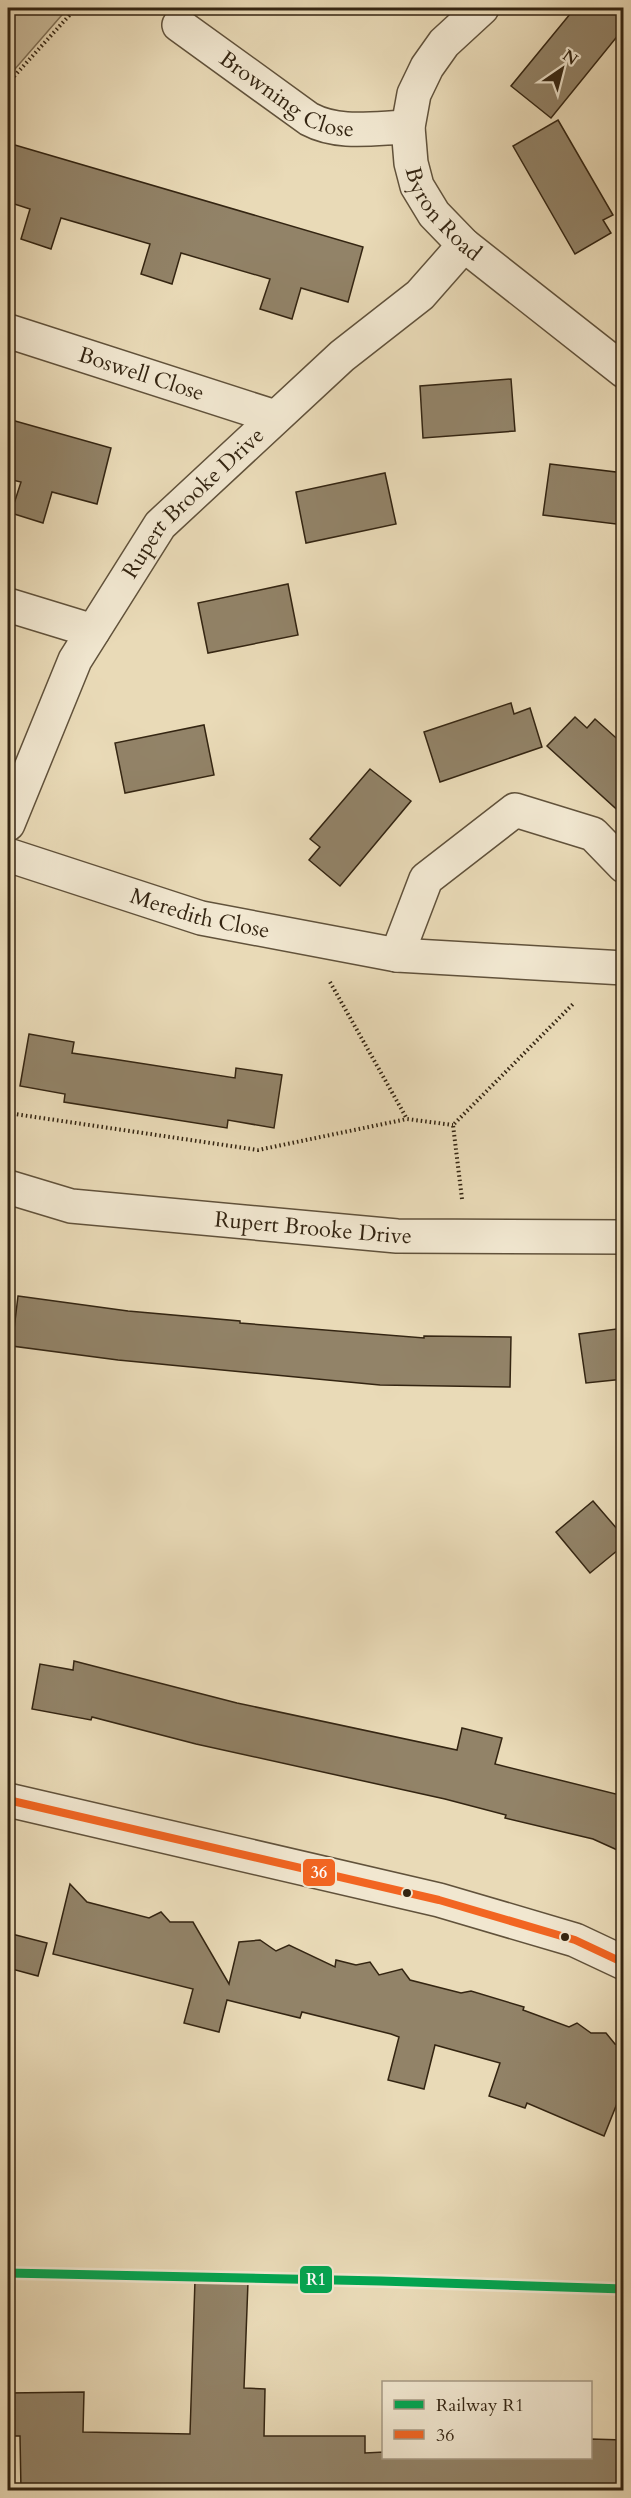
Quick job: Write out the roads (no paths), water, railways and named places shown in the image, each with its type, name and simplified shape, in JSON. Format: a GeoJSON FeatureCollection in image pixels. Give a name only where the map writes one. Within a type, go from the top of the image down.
{"type":"FeatureCollection","features":[{"type":"Feature","properties":{"kind":"street","name":"Byron Road"},"geometry":{"type":"LineString","coordinates":[[482,8],[444,43],[427,67],[414,94],[408,127],[411,163],[417,186],[434,214],[464,245],[624,371]]}},
{"type":"Feature","properties":{"kind":"street","name":"Browning Close"},"geometry":{"type":"LineString","coordinates":[[179,24],[309,119],[324,127],[342,129],[408,127]]}},
{"type":"Feature","properties":{"kind":"street","name":"Rupert Brooke Drive"},"geometry":{"type":"LineString","coordinates":[[8,824],[75,660],[160,525],[342,356],[420,295],[464,245]]}},
{"type":"Feature","properties":{"kind":"street","name":"Boswell Close"},"geometry":{"type":"LineString","coordinates":[[8,330],[275,417]]}},
{"type":"Feature","properties":{"kind":"street"},"geometry":{"type":"LineString","coordinates":[[8,606],[93,631]]}},
{"type":"Feature","properties":{"kind":"street"},"geometry":{"type":"LineString","coordinates":[[397,955],[426,879],[515,810],[593,834],[624,866]]}},
{"type":"Feature","properties":{"kind":"street","name":"Meredith Close"},"geometry":{"type":"LineString","coordinates":[[8,855],[201,918],[397,955],[616,968]]}},
{"type":"Feature","properties":{"kind":"street","name":"Rupert Brooke Drive"},"geometry":{"type":"LineString","coordinates":[[8,1187],[71,1206],[397,1236],[624,1237]]}},
{"type":"Feature","properties":{"kind":"street"},"geometry":{"type":"LineString","coordinates":[[8,1800],[439,1900],[575,1940],[624,1963]]}},
{"type":"Feature","properties":{"kind":"rail line","name":"R1"},"geometry":{"type":"LineString","coordinates":[[8,2273],[624,2289]]}}]}
